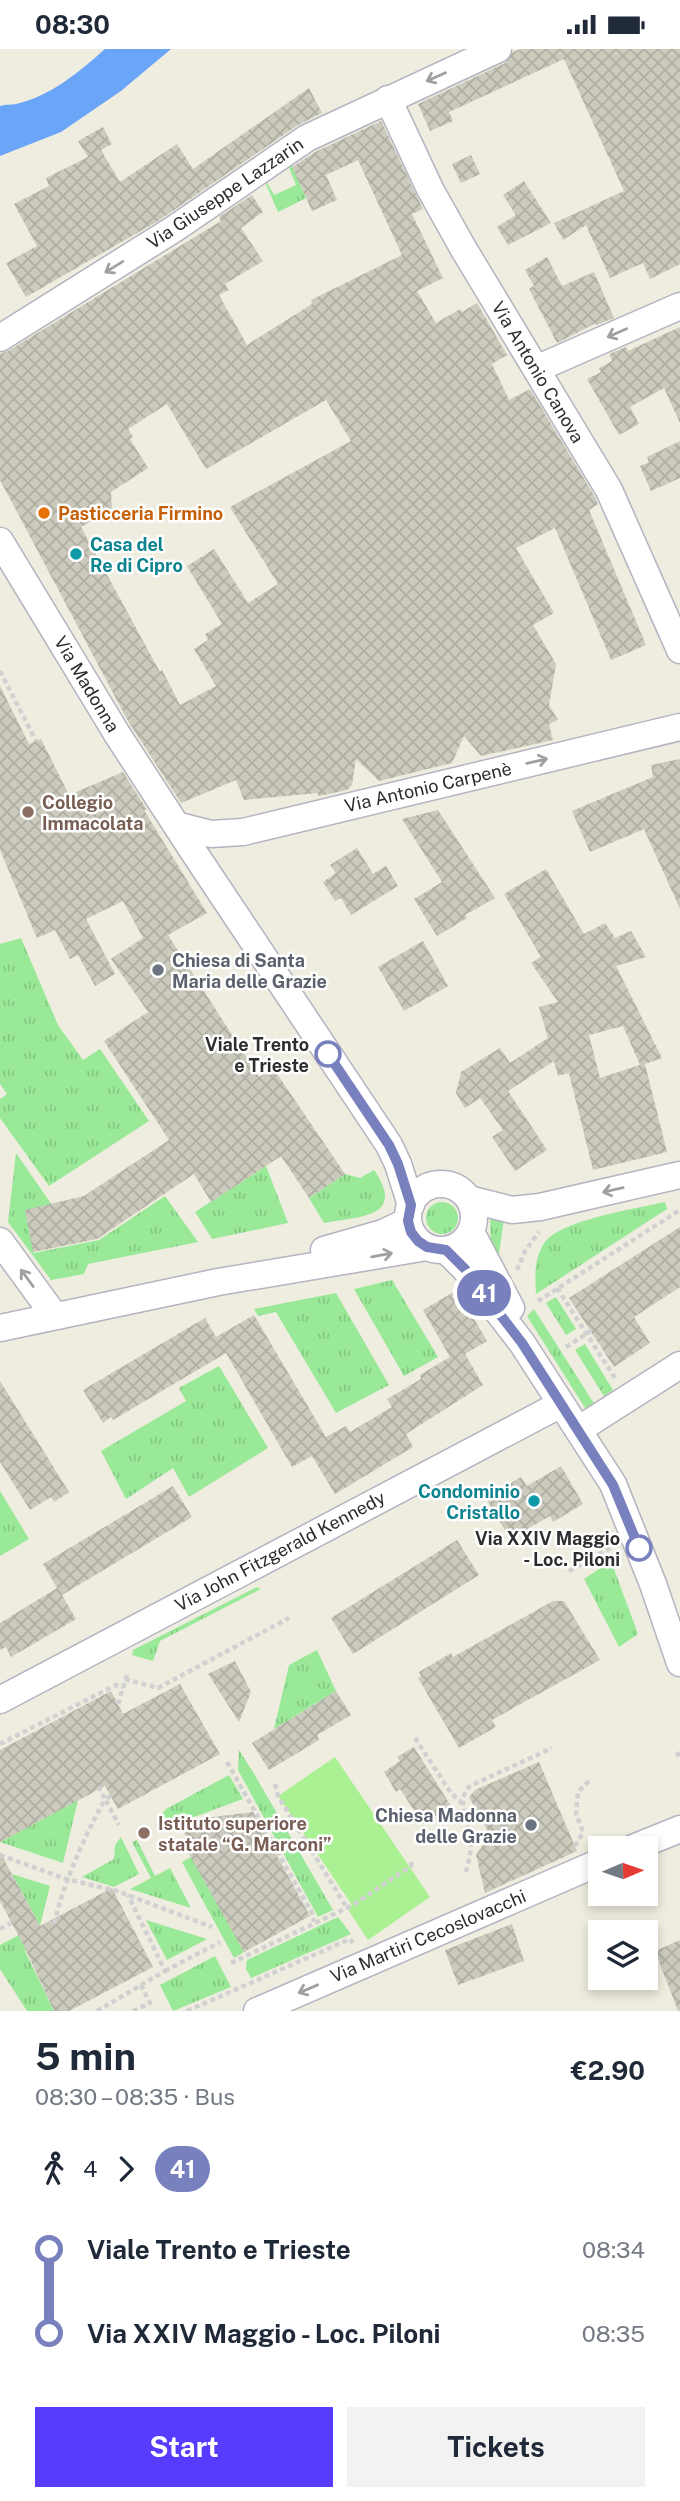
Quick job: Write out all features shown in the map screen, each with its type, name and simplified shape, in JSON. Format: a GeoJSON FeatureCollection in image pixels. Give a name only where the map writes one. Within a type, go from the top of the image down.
{"type":"FeatureCollection","features":[{"type":"Feature","properties":{"kind":"street","name":"Via Giuseppe Lazzarin"},"geometry":{"type":"LineString","coordinates":[[0,338],[174,229],[288,149],[388,99],[498,49]]}},
{"type":"Feature","properties":{"kind":"street","name":"Via Antonio Canova"},"geometry":{"type":"LineString","coordinates":[[388,99],[430,189],[609,490],[680,650]]}},
{"type":"Feature","properties":{"kind":"street"},"geometry":{"type":"LineString","coordinates":[[536,369],[680,306]]}},
{"type":"Feature","properties":{"kind":"street","name":"Via Madonna"},"geometry":{"type":"LineString","coordinates":[[0,541],[176,825],[389,1145]]}},
{"type":"Feature","properties":{"kind":"street","name":"Via Antonio Carpenè"},"geometry":{"type":"LineString","coordinates":[[176,825],[211,834],[243,832],[680,727]]}},
{"type":"Feature","properties":{"kind":"street"},"geometry":{"type":"LineString","coordinates":[[217,887],[219,855],[225,845],[243,832]]}},
{"type":"Feature","properties":{"kind":"street"},"geometry":{"type":"LineString","coordinates":[[389,1145],[434,1185]]}},
{"type":"Feature","properties":{"kind":"street"},"geometry":{"type":"LineString","coordinates":[[389,1145],[398,1164],[410,1213],[411,1232],[418,1241],[436,1249],[465,1269],[522,1343],[613,1485],[645,1562],[680,1663]]}},
{"type":"Feature","properties":{"kind":"street"},"geometry":{"type":"LineString","coordinates":[[218,1282],[383,1233],[410,1213],[421,1192],[434,1185],[453,1187],[469,1199],[512,1210],[540,1207],[680,1175]]}},
{"type":"Feature","properties":{"kind":"street"},"geometry":{"type":"LineString","coordinates":[[0,1328],[218,1282],[456,1247],[471,1232],[474,1216],[469,1199]]}},
{"type":"Feature","properties":{"kind":"street"},"geometry":{"type":"LineString","coordinates":[[471,1232],[509,1302],[522,1343]]}},
{"type":"Feature","properties":{"kind":"street"},"geometry":{"type":"LineString","coordinates":[[0,1241],[54,1315]]}},
{"type":"Feature","properties":{"kind":"street"},"geometry":{"type":"LineString","coordinates":[[578,1430],[680,1365]]}},
{"type":"Feature","properties":{"kind":"street","name":"Via John Fitzgerald Kennedy"},"geometry":{"type":"LineString","coordinates":[[0,1700],[561,1404]]}},
{"type":"Feature","properties":{"kind":"street"},"geometry":{"type":"LineString","coordinates":[[658,1838],[680,1829]]}},
{"type":"Feature","properties":{"kind":"street","name":"Via Martiri Cecoslovacchi"},"geometry":{"type":"LineString","coordinates":[[257,2011],[588,1866]]}},
{"type":"Feature","properties":{"kind":"path"},"geometry":{"type":"LineString","coordinates":[[0,671],[36,741]]}},
{"type":"Feature","properties":{"kind":"path"},"geometry":{"type":"LineString","coordinates":[[538,1301],[680,1210]]}},
{"type":"Feature","properties":{"kind":"path"},"geometry":{"type":"LineString","coordinates":[[557,1288],[589,1332],[629,1398]]}},
{"type":"Feature","properties":{"kind":"path"},"geometry":{"type":"LineString","coordinates":[[566,1347],[589,1332]]}},
{"type":"Feature","properties":{"kind":"path"},"geometry":{"type":"LineString","coordinates":[[569,1571],[616,1545]]}},
{"type":"Feature","properties":{"kind":"path"},"geometry":{"type":"LineString","coordinates":[[118,1704],[126,1677],[158,1688],[289,1618]]}},
{"type":"Feature","properties":{"kind":"path"},"geometry":{"type":"LineString","coordinates":[[0,1744],[116,1685],[123,1686]]}},
{"type":"Feature","properties":{"kind":"path"},"geometry":{"type":"LineString","coordinates":[[415,1738],[451,1793],[462,1803]]}},
{"type":"Feature","properties":{"kind":"path"},"geometry":{"type":"LineString","coordinates":[[466,1872],[471,1845],[462,1803],[466,1790],[552,1748]]}},
{"type":"Feature","properties":{"kind":"path"},"geometry":{"type":"LineString","coordinates":[[677,1752],[680,1758]]}},
{"type":"Feature","properties":{"kind":"path"},"geometry":{"type":"LineString","coordinates":[[227,1762],[313,1915],[314,1922]]}},
{"type":"Feature","properties":{"kind":"path"},"geometry":{"type":"LineString","coordinates":[[575,1846],[583,1832],[576,1814],[578,1792],[591,1779]]}},
{"type":"Feature","properties":{"kind":"path"},"geometry":{"type":"LineString","coordinates":[[275,1784],[278,1796],[347,1908]]}},
{"type":"Feature","properties":{"kind":"path"},"geometry":{"type":"LineString","coordinates":[[98,1786],[119,1825]]}},
{"type":"Feature","properties":{"kind":"path"},"geometry":{"type":"LineString","coordinates":[[54,1924],[66,1879],[80,1846],[105,1800],[111,1796]]}},
{"type":"Feature","properties":{"kind":"path"},"geometry":{"type":"LineString","coordinates":[[0,1854],[66,1879],[127,1895],[212,1927]]}},
{"type":"Feature","properties":{"kind":"path"},"geometry":{"type":"LineString","coordinates":[[231,1963],[347,1908],[411,1866],[412,1859]]}},
{"type":"Feature","properties":{"kind":"path"},"geometry":{"type":"LineString","coordinates":[[127,1895],[165,1971]]}},
{"type":"Feature","properties":{"kind":"path"},"geometry":{"type":"LineString","coordinates":[[0,1929],[11,1923]]}},
{"type":"Feature","properties":{"kind":"path"},"geometry":{"type":"LineString","coordinates":[[97,2011],[220,1942]]}},
{"type":"Feature","properties":{"kind":"path"},"geometry":{"type":"LineString","coordinates":[[133,2011],[150,2003],[141,1985]]}},
{"type":"Feature","properties":{"kind":"green space"},"geometry":{"type":"Polygon","coordinates":[[[289,159],[306,198],[278,212],[265,182],[274,195],[296,185],[286,160],[289,159]]]}},
{"type":"Feature","properties":{"kind":"green space"},"geometry":{"type":"Polygon","coordinates":[[[21,938],[58,1025],[83,1060],[100,1049],[149,1121],[49,1186],[0,1118],[0,1099],[7,1094],[0,1084],[0,944],[21,938]]]}},
{"type":"Feature","properties":{"kind":"green space"},"geometry":{"type":"Polygon","coordinates":[[[16,1153],[52,1205],[25,1210],[34,1253],[99,1240],[165,1196],[198,1242],[88,1264],[84,1274],[51,1280],[8,1222],[16,1153]]]}},
{"type":"Feature","properties":{"kind":"green space"},"geometry":{"type":"Polygon","coordinates":[[[266,1166],[288,1223],[212,1239],[195,1212],[266,1166]]]}},
{"type":"Feature","properties":{"kind":"green space"},"geometry":{"type":"Polygon","coordinates":[[[374,1170],[383,1186],[385,1198],[382,1206],[364,1216],[324,1223],[309,1198],[345,1174],[360,1178],[374,1170]]]}},
{"type":"Feature","properties":{"kind":"green space"},"geometry":{"type":"Polygon","coordinates":[[[442,1202],[453,1207],[458,1218],[453,1229],[442,1234],[431,1229],[426,1218],[431,1207],[442,1202]]]}},
{"type":"Feature","properties":{"kind":"green space"},"geometry":{"type":"Polygon","coordinates":[[[665,1202],[667,1209],[536,1294],[538,1257],[551,1236],[580,1222],[665,1202]]]}},
{"type":"Feature","properties":{"kind":"green space"},"geometry":{"type":"Polygon","coordinates":[[[490,1214],[504,1218],[498,1261],[491,1248],[490,1214]]]}},
{"type":"Feature","properties":{"kind":"green space"},"geometry":{"type":"Polygon","coordinates":[[[392,1280],[438,1357],[404,1376],[354,1289],[392,1280]]]}},
{"type":"Feature","properties":{"kind":"green space"},"geometry":{"type":"Polygon","coordinates":[[[336,1293],[389,1385],[336,1413],[276,1312],[258,1316],[254,1309],[336,1293]]]}},
{"type":"Feature","properties":{"kind":"green space"},"geometry":{"type":"Polygon","coordinates":[[[556,1297],[576,1329],[566,1335],[546,1303],[556,1297]]]}},
{"type":"Feature","properties":{"kind":"green space"},"geometry":{"type":"Polygon","coordinates":[[[534,1309],[595,1405],[587,1411],[527,1316],[534,1309]]]}},
{"type":"Feature","properties":{"kind":"green space"},"geometry":{"type":"Polygon","coordinates":[[[585,1344],[613,1390],[604,1396],[575,1350],[585,1344]]]}},
{"type":"Feature","properties":{"kind":"green space"},"geometry":{"type":"Polygon","coordinates":[[[219,1366],[268,1448],[189,1497],[173,1468],[126,1499],[101,1451],[186,1401],[179,1388],[219,1366]]]}},
{"type":"Feature","properties":{"kind":"green space"},"geometry":{"type":"Polygon","coordinates":[[[0,1491],[29,1539],[0,1556],[0,1491]]]}},
{"type":"Feature","properties":{"kind":"green space"},"geometry":{"type":"Polygon","coordinates":[[[611,1561],[638,1634],[619,1647],[584,1579],[611,1561]]]}},
{"type":"Feature","properties":{"kind":"green space"},"geometry":{"type":"Polygon","coordinates":[[[257,1587],[261,1589],[160,1641],[153,1661],[132,1655],[133,1650],[257,1587]]]}},
{"type":"Feature","properties":{"kind":"green space"},"geometry":{"type":"Polygon","coordinates":[[[317,1650],[336,1691],[274,1729],[289,1665],[317,1650]]]}},
{"type":"Feature","properties":{"kind":"green space"},"geometry":{"type":"Polygon","coordinates":[[[239,1750],[333,1910],[318,1917],[238,1770],[239,1750]]]}},
{"type":"Feature","properties":{"kind":"green space"},"geometry":{"type":"Polygon","coordinates":[[[335,1757],[430,1897],[368,1940],[347,1908],[352,1905],[278,1796],[335,1757]]]}},
{"type":"Feature","properties":{"kind":"green space"},"geometry":{"type":"Polygon","coordinates":[[[229,1775],[243,1799],[183,1821],[169,1830],[160,1816],[166,1809],[229,1775]]]}},
{"type":"Feature","properties":{"kind":"green space"},"geometry":{"type":"Polygon","coordinates":[[[78,1800],[63,1863],[0,1842],[78,1800]]]}},
{"type":"Feature","properties":{"kind":"green space"},"geometry":{"type":"Polygon","coordinates":[[[121,1837],[139,1874],[114,1887],[82,1877],[114,1859],[115,1845],[121,1837]]]}},
{"type":"Feature","properties":{"kind":"green space"},"geometry":{"type":"Polygon","coordinates":[[[137,1840],[155,1876],[170,1868],[191,1908],[130,1889],[151,1878],[132,1842],[137,1840]]]}},
{"type":"Feature","properties":{"kind":"green space"},"geometry":{"type":"Polygon","coordinates":[[[191,1857],[244,1952],[234,1958],[182,1862],[191,1857]]]}},
{"type":"Feature","properties":{"kind":"green space"},"geometry":{"type":"Polygon","coordinates":[[[12,1874],[50,1886],[40,1926],[12,1874]]]}},
{"type":"Feature","properties":{"kind":"green space"},"geometry":{"type":"Polygon","coordinates":[[[338,1917],[351,1934],[251,1978],[246,1969],[247,1960],[338,1917]]]}},
{"type":"Feature","properties":{"kind":"green space"},"geometry":{"type":"Polygon","coordinates":[[[146,1920],[207,1939],[167,1960],[146,1920]]]}},
{"type":"Feature","properties":{"kind":"green space"},"geometry":{"type":"Polygon","coordinates":[[[32,1928],[39,1943],[25,1951],[54,2011],[27,2011],[0,1969],[0,1945],[32,1928]]]}},
{"type":"Feature","properties":{"kind":"green space"},"geometry":{"type":"Polygon","coordinates":[[[215,1956],[231,1987],[173,2011],[160,1985],[215,1956]]]}},
{"type":"Feature","properties":{"kind":"water"},"geometry":{"type":"Polygon","coordinates":[[[105,49],[171,49],[121,91],[61,132],[0,156],[0,106],[29,100],[53,89],[105,49]]]}},
{"type":"Feature","properties":{"kind":"building"},"geometry":{"type":"Polygon","coordinates":[[[520,49],[680,49],[680,264],[650,279],[643,263],[610,278],[586,225],[563,240],[554,223],[624,191],[564,59],[449,112],[453,121],[430,131],[418,104],[505,63],[513,52],[520,49]]]}},
{"type":"Feature","properties":{"kind":"building"},"geometry":{"type":"Polygon","coordinates":[[[309,88],[322,113],[298,125],[158,221],[26,297],[6,263],[37,246],[14,204],[49,186],[46,178],[88,157],[78,141],[103,127],[112,144],[101,150],[120,182],[177,144],[193,169],[309,88]]]}},
{"type":"Feature","properties":{"kind":"building"},"geometry":{"type":"Polygon","coordinates":[[[381,121],[423,209],[412,214],[443,278],[417,291],[436,323],[477,303],[507,355],[492,364],[509,400],[530,389],[595,497],[598,504],[589,510],[646,645],[611,660],[555,528],[516,548],[554,613],[533,625],[556,664],[549,705],[558,720],[549,724],[553,740],[481,756],[464,736],[452,763],[379,781],[356,759],[352,785],[347,790],[319,796],[317,793],[244,800],[236,780],[181,803],[128,721],[0,480],[0,354],[221,221],[219,217],[252,195],[263,212],[241,228],[263,261],[225,284],[229,290],[219,295],[247,345],[312,304],[311,300],[402,255],[358,160],[326,175],[337,200],[312,211],[292,167],[315,152],[381,121]],[[326,400],[206,469],[167,404],[128,429],[133,437],[130,439],[148,468],[111,492],[112,508],[81,527],[180,705],[216,686],[194,649],[208,640],[205,634],[222,624],[187,566],[214,549],[248,603],[278,584],[230,507],[351,441],[326,400]]]}},
{"type":"Feature","properties":{"kind":"building"},"geometry":{"type":"Polygon","coordinates":[[[471,155],[480,174],[461,183],[452,164],[471,155]]]}},
{"type":"Feature","properties":{"kind":"building"},"geometry":{"type":"Polygon","coordinates":[[[524,181],[551,223],[508,245],[497,227],[516,215],[503,195],[524,181]]]}},
{"type":"Feature","properties":{"kind":"building"},"geometry":{"type":"Polygon","coordinates":[[[547,257],[562,286],[594,272],[614,318],[596,323],[557,343],[529,289],[534,286],[525,270],[547,257]]]}},
{"type":"Feature","properties":{"kind":"building"},"geometry":{"type":"Polygon","coordinates":[[[680,327],[680,423],[664,388],[630,407],[639,424],[619,435],[587,379],[601,372],[599,368],[612,361],[609,354],[626,347],[628,351],[680,327]]]}},
{"type":"Feature","properties":{"kind":"building"},"geometry":{"type":"Polygon","coordinates":[[[680,441],[680,478],[651,491],[640,466],[649,462],[647,457],[680,441]]]}},
{"type":"Feature","properties":{"kind":"building"},"geometry":{"type":"Polygon","coordinates":[[[0,686],[29,744],[41,739],[69,795],[123,772],[147,810],[144,810],[207,913],[168,935],[259,1077],[273,1068],[345,1174],[309,1198],[281,1156],[211,1202],[194,1174],[97,1239],[33,1252],[25,1210],[84,1196],[169,1140],[104,1041],[148,1012],[111,959],[143,938],[123,901],[86,919],[115,974],[95,986],[78,955],[70,959],[55,930],[37,938],[0,850],[0,686]]]}},
{"type":"Feature","properties":{"kind":"building"},"geometry":{"type":"Polygon","coordinates":[[[680,759],[680,909],[644,829],[590,852],[572,811],[653,777],[651,765],[680,759]]]}},
{"type":"Feature","properties":{"kind":"building"},"geometry":{"type":"Polygon","coordinates":[[[438,810],[495,898],[465,915],[467,918],[437,936],[414,899],[442,882],[402,819],[438,810]]]}},
{"type":"Feature","properties":{"kind":"building"},"geometry":{"type":"Polygon","coordinates":[[[357,848],[373,874],[386,866],[398,886],[351,915],[341,898],[335,901],[323,882],[336,873],[330,865],[357,848]]]}},
{"type":"Feature","properties":{"kind":"building"},"geometry":{"type":"Polygon","coordinates":[[[546,869],[584,934],[605,923],[615,938],[631,931],[646,957],[616,966],[662,1058],[645,1064],[667,1152],[593,1170],[569,1073],[558,1076],[554,1061],[508,1091],[547,1150],[515,1171],[492,1137],[503,1130],[480,1098],[465,1108],[456,1093],[461,1072],[500,1048],[510,1063],[548,1038],[539,1007],[558,1002],[531,963],[541,957],[504,894],[546,869]],[[623,1026],[589,1035],[600,1078],[640,1065],[623,1026]]]}},
{"type":"Feature","properties":{"kind":"building"},"geometry":{"type":"Polygon","coordinates":[[[423,941],[448,986],[404,1011],[378,967],[423,941]]]}},
{"type":"Feature","properties":{"kind":"building"},"geometry":{"type":"Polygon","coordinates":[[[680,1227],[680,1287],[634,1317],[650,1343],[614,1367],[569,1298],[680,1227]]]}},
{"type":"Feature","properties":{"kind":"building"},"geometry":{"type":"Polygon","coordinates":[[[457,1290],[487,1341],[465,1354],[483,1385],[406,1434],[413,1447],[335,1494],[312,1456],[292,1467],[226,1353],[113,1420],[111,1417],[103,1423],[83,1390],[205,1318],[216,1337],[254,1315],[326,1437],[346,1426],[350,1432],[392,1407],[387,1399],[421,1379],[420,1375],[450,1357],[423,1310],[457,1290]]]}},
{"type":"Feature","properties":{"kind":"building"},"geometry":{"type":"Polygon","coordinates":[[[0,1381],[69,1492],[54,1502],[51,1497],[30,1510],[0,1462],[0,1381]]]}},
{"type":"Feature","properties":{"kind":"building","name":"Condominio Cristallo"},"geometry":{"type":"Polygon","coordinates":[[[561,1466],[583,1504],[553,1522],[550,1516],[510,1539],[486,1498],[521,1477],[527,1486],[561,1466]]]}},
{"type":"Feature","properties":{"kind":"building"},"geometry":{"type":"Polygon","coordinates":[[[173,1486],[192,1517],[62,1595],[76,1619],[11,1657],[6,1647],[0,1650],[0,1623],[57,1588],[43,1564],[173,1486]]]}},
{"type":"Feature","properties":{"kind":"building"},"geometry":{"type":"Polygon","coordinates":[[[457,1540],[479,1575],[353,1654],[331,1618],[457,1540]]]}},
{"type":"Feature","properties":{"kind":"building"},"geometry":{"type":"Polygon","coordinates":[[[553,1601],[564,1601],[600,1660],[492,1720],[496,1727],[459,1748],[418,1678],[421,1676],[419,1672],[451,1653],[453,1657],[553,1601]]]}},
{"type":"Feature","properties":{"kind":"building"},"geometry":{"type":"Polygon","coordinates":[[[235,1661],[251,1692],[239,1722],[208,1674],[235,1661]]]}},
{"type":"Feature","properties":{"kind":"building"},"geometry":{"type":"Polygon","coordinates":[[[180,1684],[220,1754],[118,1809],[105,1786],[0,1842],[0,1750],[111,1691],[123,1714],[180,1684]]]}},
{"type":"Feature","properties":{"kind":"building"},"geometry":{"type":"Polygon","coordinates":[[[336,1691],[351,1715],[317,1735],[319,1740],[269,1770],[252,1743],[336,1691]]]}},
{"type":"Feature","properties":{"kind":"building"},"geometry":{"type":"Polygon","coordinates":[[[414,1747],[451,1806],[423,1824],[400,1789],[396,1792],[384,1772],[400,1761],[397,1757],[414,1747]]]}},
{"type":"Feature","properties":{"kind":"building"},"geometry":{"type":"Polygon","coordinates":[[[539,1762],[577,1851],[485,1893],[476,1855],[490,1835],[469,1797],[475,1790],[539,1762]]]}},
{"type":"Feature","properties":{"kind":"building"},"geometry":{"type":"Polygon","coordinates":[[[253,1812],[310,1916],[244,1952],[185,1847],[189,1842],[180,1825],[198,1819],[253,1812]]]}},
{"type":"Feature","properties":{"kind":"building"},"geometry":{"type":"Polygon","coordinates":[[[0,1852],[40,1926],[112,1888],[153,1967],[69,2011],[54,2011],[0,1901],[0,1852]]]}},
{"type":"Feature","properties":{"kind":"building"},"geometry":{"type":"Polygon","coordinates":[[[512,1924],[524,1961],[458,1985],[445,1950],[512,1924]]]}},
{"type":"Feature","properties":{"kind":"building"},"geometry":{"type":"Polygon","coordinates":[[[680,1940],[680,2011],[658,1959],[658,1950],[680,1940]]]}},
{"type":"Feature","properties":{"kind":"bus line","name":"41"},"geometry":{"type":"LineString","coordinates":[[328,1054],[389,1145],[398,1164],[411,1205],[408,1221],[411,1232],[427,1247],[446,1250],[465,1269],[522,1343],[613,1485],[639,1548]]}},
{"type":"Feature","properties":{"kind":"place","name":"Pasticceria Firmino"},"geometry":{"type":"Point","coordinates":[44,513]}},
{"type":"Feature","properties":{"kind":"place","name":"Casa del Re di Cipro"},"geometry":{"type":"Point","coordinates":[76,554]}},
{"type":"Feature","properties":{"kind":"place","name":"Collegio Immacolata"},"geometry":{"type":"Point","coordinates":[28,812]}},
{"type":"Feature","properties":{"kind":"place","name":"Chiesa di Santa Maria delle Grazie"},"geometry":{"type":"Point","coordinates":[158,970]}},
{"type":"Feature","properties":{"kind":"place","name":"Viale Trento e Trieste"},"geometry":{"type":"Point","coordinates":[328,1054]}},
{"type":"Feature","properties":{"kind":"place","name":"Condominio Cristallo"},"geometry":{"type":"Point","coordinates":[534,1501]}},
{"type":"Feature","properties":{"kind":"place","name":"Via XXIV Maggio - Loc. Piloni"},"geometry":{"type":"Point","coordinates":[639,1548]}},
{"type":"Feature","properties":{"kind":"place","name":"Chiesa Madonna delle Grazie"},"geometry":{"type":"Point","coordinates":[531,1825]}},
{"type":"Feature","properties":{"kind":"place","name":"Istituto superiore statale “G. Marconi”"},"geometry":{"type":"Point","coordinates":[144,1833]}}]}
